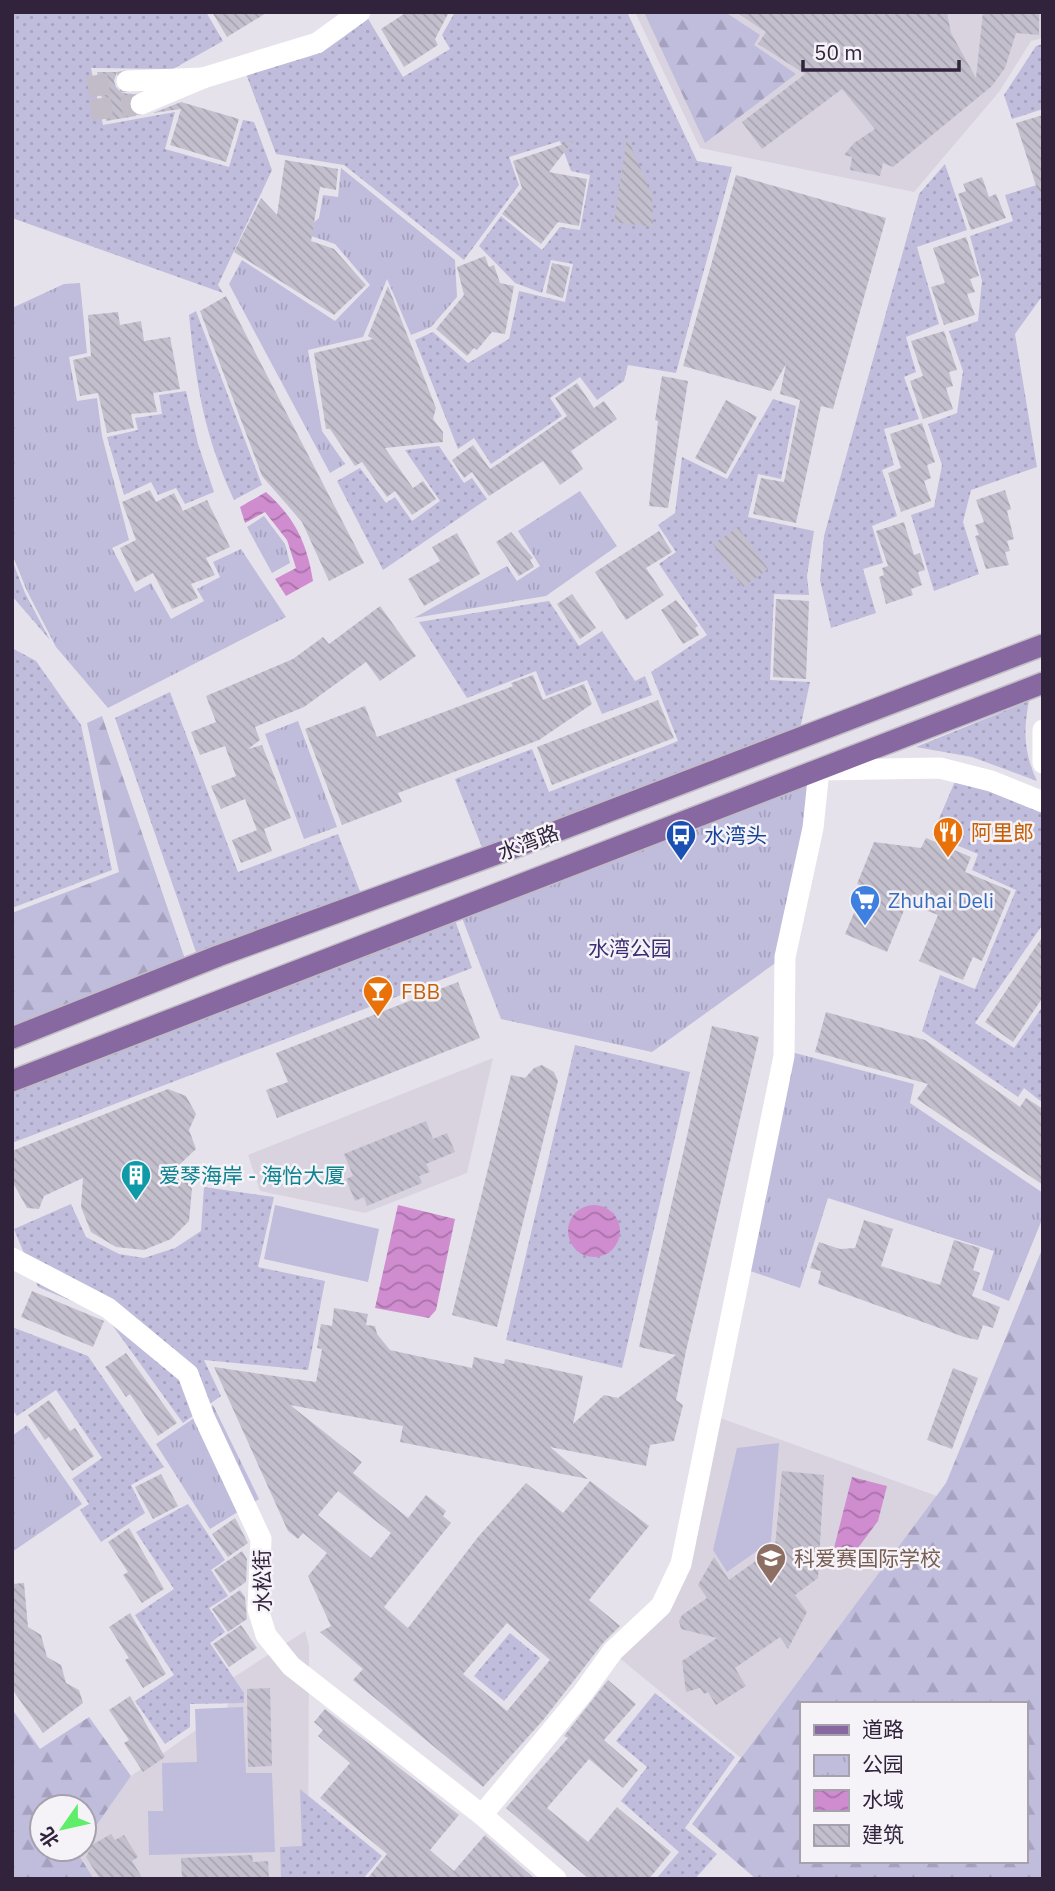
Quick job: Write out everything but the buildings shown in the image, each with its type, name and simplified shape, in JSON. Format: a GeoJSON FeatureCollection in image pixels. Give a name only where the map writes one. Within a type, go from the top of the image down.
{"type":"FeatureCollection","features":[{"type":"Feature","properties":{"kind":"main road","name":"水湾路"},"geometry":{"type":"LineString","coordinates":[[12,1038],[218,956],[518,846],[1043,645]]}},
{"type":"Feature","properties":{"kind":"main road","name":"水湾路"},"geometry":{"type":"LineString","coordinates":[[12,1082],[1043,683]]}},
{"type":"Feature","properties":{"kind":"street"},"geometry":{"type":"LineString","coordinates":[[141,104],[203,78],[317,43],[360,12]]}},
{"type":"Feature","properties":{"kind":"street"},"geometry":{"type":"LineString","coordinates":[[127,81],[203,78]]}},
{"type":"Feature","properties":{"kind":"street"},"geometry":{"type":"LineString","coordinates":[[1043,730],[1043,763]]}},
{"type":"Feature","properties":{"kind":"street","name":"水湾路"},"geometry":{"type":"LineString","coordinates":[[819,770],[940,768],[991,781],[1043,802]]}},
{"type":"Feature","properties":{"kind":"street"},"geometry":{"type":"LineString","coordinates":[[482,1815],[583,1694],[613,1651],[661,1606],[681,1564],[784,1056],[785,957],[813,828],[819,770]]}},
{"type":"Feature","properties":{"kind":"street","name":"水松街"},"geometry":{"type":"LineString","coordinates":[[12,1258],[108,1308],[188,1374],[204,1417],[261,1539],[258,1609],[266,1635],[291,1666],[482,1815],[556,1879]]}},
{"type":"Feature","properties":{"kind":"shaded area"},"geometry":{"type":"Polygon","coordinates":[[[635,12],[1043,12],[1043,38],[1031,41],[999,92],[914,192],[700,148],[635,12]]]}},
{"type":"Feature","properties":{"kind":"shaded area"},"geometry":{"type":"Polygon","coordinates":[[[493,1058],[467,1173],[365,1213],[260,1191],[248,1155],[493,1058]]]}},
{"type":"Feature","properties":{"kind":"shaded area","name":"科爱赛国际学校"},"geometry":{"type":"Polygon","coordinates":[[[712,1415],[937,1496],[741,1758],[617,1656],[661,1607],[712,1415]]]}},
{"type":"Feature","properties":{"kind":"shaded area"},"geometry":{"type":"Polygon","coordinates":[[[305,1631],[309,1646],[308,1879],[94,1879],[85,1863],[98,1863],[98,1823],[131,1776],[227,1708],[234,1677],[305,1631]]]}},
{"type":"Feature","properties":{"kind":"green space"},"geometry":{"type":"Polygon","coordinates":[[[12,12],[206,12],[223,41],[173,69],[91,68],[103,125],[175,112],[165,149],[229,167],[243,120],[254,122],[272,170],[218,285],[223,293],[12,218],[12,12]]]}},
{"type":"Feature","properties":{"kind":"green space"},"geometry":{"type":"Polygon","coordinates":[[[455,12],[627,12],[697,161],[732,167],[676,373],[628,365],[624,381],[597,400],[580,377],[550,398],[562,416],[491,464],[474,438],[458,449],[415,340],[433,332],[468,363],[509,339],[519,291],[565,302],[573,264],[551,260],[542,293],[515,283],[479,246],[501,216],[542,250],[560,227],[580,230],[590,175],[571,171],[560,141],[509,157],[519,185],[464,260],[344,165],[276,154],[245,71],[367,17],[403,77],[450,49],[442,35],[455,12]]]}},
{"type":"Feature","properties":{"kind":"green space"},"geometry":{"type":"Polygon","coordinates":[[[644,12],[725,12],[760,35],[754,45],[796,74],[705,143],[644,12]]]}},
{"type":"Feature","properties":{"kind":"green space"},"geometry":{"type":"Polygon","coordinates":[[[1043,44],[1043,109],[1012,119],[1004,95],[1036,46],[1043,44]]]}},
{"type":"Feature","properties":{"kind":"green space"},"geometry":{"type":"Polygon","coordinates":[[[945,164],[967,230],[917,247],[939,324],[906,337],[916,372],[904,377],[919,419],[884,429],[894,465],[882,470],[897,516],[872,526],[883,563],[863,569],[876,613],[831,628],[820,580],[824,536],[919,194],[945,164]]]}},
{"type":"Feature","properties":{"kind":"green space"},"geometry":{"type":"Polygon","coordinates":[[[341,168],[455,260],[457,297],[431,327],[411,335],[387,279],[363,337],[308,350],[322,431],[345,464],[330,473],[229,284],[242,260],[335,321],[370,285],[335,244],[302,233],[319,218],[323,195],[338,197],[341,168]]]}},
{"type":"Feature","properties":{"kind":"green space"},"geometry":{"type":"Polygon","coordinates":[[[1043,183],[1043,295],[1015,334],[1037,467],[971,490],[963,522],[979,574],[934,591],[911,515],[934,507],[942,465],[928,424],[957,413],[963,371],[949,331],[978,321],[982,281],[970,236],[1013,221],[1005,195],[1043,183]]]}},
{"type":"Feature","properties":{"kind":"green space"},"geometry":{"type":"Polygon","coordinates":[[[80,283],[87,353],[69,357],[77,401],[97,398],[102,436],[129,540],[112,548],[135,592],[151,583],[171,619],[204,601],[197,589],[220,577],[213,562],[241,549],[286,617],[108,708],[56,647],[27,591],[12,554],[12,308],[64,284],[80,283]]]}},
{"type":"Feature","properties":{"kind":"green space"},"geometry":{"type":"Polygon","coordinates":[[[196,311],[262,485],[234,500],[215,454],[203,409],[189,315],[196,311]]]}},
{"type":"Feature","properties":{"kind":"green space"},"geometry":{"type":"Polygon","coordinates":[[[186,391],[198,444],[214,492],[185,504],[176,488],[158,495],[151,482],[124,495],[107,437],[138,430],[135,418],[162,414],[159,395],[186,391]]]}},
{"type":"Feature","properties":{"kind":"green space"},"geometry":{"type":"Polygon","coordinates":[[[773,399],[796,406],[781,479],[758,474],[748,517],[814,531],[807,576],[809,595],[774,594],[770,680],[810,682],[800,729],[483,850],[455,779],[532,749],[549,792],[678,741],[651,672],[707,635],[659,564],[676,552],[658,525],[675,513],[682,457],[727,479],[773,399]]]}},
{"type":"Feature","properties":{"kind":"green space"},"geometry":{"type":"Polygon","coordinates":[[[439,446],[464,483],[472,478],[487,499],[383,570],[337,481],[360,468],[386,503],[395,497],[412,521],[440,501],[405,450],[439,446]]]}},
{"type":"Feature","properties":{"kind":"green space"},"geometry":{"type":"Polygon","coordinates":[[[580,491],[617,546],[546,596],[414,618],[507,566],[517,581],[540,566],[518,531],[580,491]]]}},
{"type":"Feature","properties":{"kind":"green space"},"geometry":{"type":"Polygon","coordinates":[[[264,516],[285,544],[290,563],[272,573],[247,527],[264,516]]]}},
{"type":"Feature","properties":{"kind":"green space"},"geometry":{"type":"Polygon","coordinates":[[[12,560],[25,593],[50,640],[12,596],[12,560]]]}},
{"type":"Feature","properties":{"kind":"green space"},"geometry":{"type":"Polygon","coordinates":[[[549,601],[579,646],[602,631],[635,681],[645,676],[652,695],[602,714],[587,680],[546,696],[536,671],[467,698],[419,622],[549,601]]]}},
{"type":"Feature","properties":{"kind":"green space"},"geometry":{"type":"Polygon","coordinates":[[[12,648],[36,661],[81,725],[112,870],[12,908],[12,648]]]}},
{"type":"Feature","properties":{"kind":"green space"},"geometry":{"type":"Polygon","coordinates":[[[170,692],[238,872],[338,834],[361,894],[197,955],[115,718],[170,692]]]}},
{"type":"Feature","properties":{"kind":"green space"},"geometry":{"type":"Polygon","coordinates":[[[1029,701],[1026,742],[1029,761],[1037,781],[972,757],[916,747],[1029,701]]]}},
{"type":"Feature","properties":{"kind":"green space"},"geometry":{"type":"Polygon","coordinates":[[[102,716],[185,959],[12,1027],[12,913],[119,872],[87,723],[102,716]]]}},
{"type":"Feature","properties":{"kind":"green space"},"geometry":{"type":"Polygon","coordinates":[[[298,721],[337,827],[304,839],[265,734],[298,721]]]}},
{"type":"Feature","properties":{"kind":"green space","name":"水湾公园"},"geometry":{"type":"Polygon","coordinates":[[[818,770],[785,956],[652,1052],[501,1019],[459,910],[818,770]]]}},
{"type":"Feature","properties":{"kind":"green space"},"geometry":{"type":"Polygon","coordinates":[[[956,779],[1043,808],[1043,924],[975,1023],[1014,1048],[1043,1006],[1043,1103],[1024,1088],[1018,1097],[922,1031],[940,975],[975,989],[1016,890],[972,870],[978,854],[932,835],[956,779]]]}},
{"type":"Feature","properties":{"kind":"green space"},"geometry":{"type":"Polygon","coordinates":[[[455,920],[472,968],[12,1143],[12,1089],[455,920]]]}},
{"type":"Feature","properties":{"kind":"green space"},"geometry":{"type":"Polygon","coordinates":[[[575,1045],[690,1072],[622,1368],[506,1340],[575,1045]]]}},
{"type":"Feature","properties":{"kind":"green space"},"geometry":{"type":"Polygon","coordinates":[[[791,1052],[914,1084],[910,1103],[1043,1193],[1043,1217],[1009,1301],[982,1290],[994,1251],[828,1198],[800,1288],[750,1271],[791,1052]]]}},
{"type":"Feature","properties":{"kind":"green space"},"geometry":{"type":"Polygon","coordinates":[[[204,1187],[274,1197],[258,1267],[325,1281],[308,1370],[204,1360],[221,1396],[183,1423],[105,1315],[38,1287],[14,1229],[71,1204],[86,1237],[119,1254],[144,1258],[175,1248],[201,1231],[204,1187]]]}},
{"type":"Feature","properties":{"kind":"green space"},"geometry":{"type":"Polygon","coordinates":[[[275,1205],[379,1229],[368,1282],[264,1259],[275,1205]]]}},
{"type":"Feature","properties":{"kind":"green space"},"geometry":{"type":"Polygon","coordinates":[[[1043,1247],[1043,1879],[756,1879],[692,1824],[946,1483],[1043,1247]]]}},
{"type":"Feature","properties":{"kind":"green space"},"geometry":{"type":"Polygon","coordinates":[[[12,1327],[88,1356],[164,1467],[131,1485],[145,1513],[101,1542],[80,1510],[89,1504],[72,1479],[102,1458],[56,1390],[17,1416],[12,1409],[12,1327]]]}},
{"type":"Feature","properties":{"kind":"green space"},"geometry":{"type":"Polygon","coordinates":[[[213,1405],[259,1499],[210,1529],[156,1444],[213,1405]]]}},
{"type":"Feature","properties":{"kind":"green space"},"geometry":{"type":"Polygon","coordinates":[[[27,1425],[82,1504],[12,1552],[12,1436],[27,1425]]]}},
{"type":"Feature","properties":{"kind":"green space"},"geometry":{"type":"Polygon","coordinates":[[[779,1443],[771,1541],[727,1572],[713,1550],[737,1448],[779,1443]]]}},
{"type":"Feature","properties":{"kind":"green space"},"geometry":{"type":"Polygon","coordinates":[[[188,1504],[225,1560],[211,1570],[228,1596],[209,1608],[225,1632],[210,1643],[244,1693],[244,1703],[190,1704],[190,1727],[165,1744],[135,1701],[174,1675],[135,1615],[174,1589],[136,1532],[188,1504]]]}},
{"type":"Feature","properties":{"kind":"green space"},"geometry":{"type":"Polygon","coordinates":[[[510,1633],[540,1658],[504,1701],[474,1676],[510,1633]]]}},
{"type":"Feature","properties":{"kind":"green space"},"geometry":{"type":"Polygon","coordinates":[[[655,1693],[735,1757],[685,1828],[717,1854],[695,1879],[656,1879],[679,1852],[621,1801],[647,1767],[616,1741],[655,1693]]]}},
{"type":"Feature","properties":{"kind":"green space"},"geometry":{"type":"Polygon","coordinates":[[[243,1707],[246,1773],[272,1773],[275,1852],[149,1855],[148,1811],[163,1811],[162,1763],[197,1762],[195,1709],[243,1707]]]}},
{"type":"Feature","properties":{"kind":"green space"},"geometry":{"type":"Polygon","coordinates":[[[12,1709],[40,1749],[89,1717],[131,1776],[98,1823],[98,1793],[28,1793],[28,1863],[84,1863],[94,1879],[12,1879],[12,1709]]]}},
{"type":"Feature","properties":{"kind":"green space"},"geometry":{"type":"Polygon","coordinates":[[[300,1789],[382,1856],[363,1879],[281,1879],[280,1847],[302,1846],[300,1789]]]}},
{"type":"Feature","properties":{"kind":"water"},"geometry":{"type":"Polygon","coordinates":[[[266,492],[285,512],[298,532],[313,581],[286,596],[275,579],[296,568],[287,540],[265,512],[245,523],[240,507],[266,492]]]}},
{"type":"Feature","properties":{"kind":"water"},"geometry":{"type":"Polygon","coordinates":[[[398,1205],[455,1219],[436,1310],[429,1318],[375,1308],[398,1205]]]}},
{"type":"Feature","properties":{"kind":"water"},"geometry":{"type":"Polygon","coordinates":[[[594,1205],[613,1212],[620,1231],[613,1250],[594,1257],[575,1250],[568,1231],[575,1212],[594,1205]]]}},
{"type":"Feature","properties":{"kind":"water"},"geometry":{"type":"Polygon","coordinates":[[[852,1477],[887,1486],[878,1521],[852,1556],[833,1552],[852,1477]]]}},
{"type":"Feature","properties":{"kind":"tunnel"},"geometry":{"type":"LineString","coordinates":[[88,87],[127,81]]}},
{"type":"Feature","properties":{"kind":"tunnel"},"geometry":{"type":"LineString","coordinates":[[91,110],[141,104]]}},
{"type":"Feature","properties":{"kind":"place","name":"阿里郎"},"geometry":{"type":"Point","coordinates":[948,859]}},
{"type":"Feature","properties":{"kind":"place","name":"水湾头"},"geometry":{"type":"Point","coordinates":[681,862]}},
{"type":"Feature","properties":{"kind":"place","name":"Zhuhai Deli"},"geometry":{"type":"Point","coordinates":[865,927]}},
{"type":"Feature","properties":{"kind":"place","name":"FBB"},"geometry":{"type":"Point","coordinates":[378,1018]}},
{"type":"Feature","properties":{"kind":"place","name":"爱琴海岸 - 海怡大厦"},"geometry":{"type":"Point","coordinates":[136,1202]}},
{"type":"Feature","properties":{"kind":"place","name":"科爱赛国际学校"},"geometry":{"type":"Point","coordinates":[771,1585]}}]}
